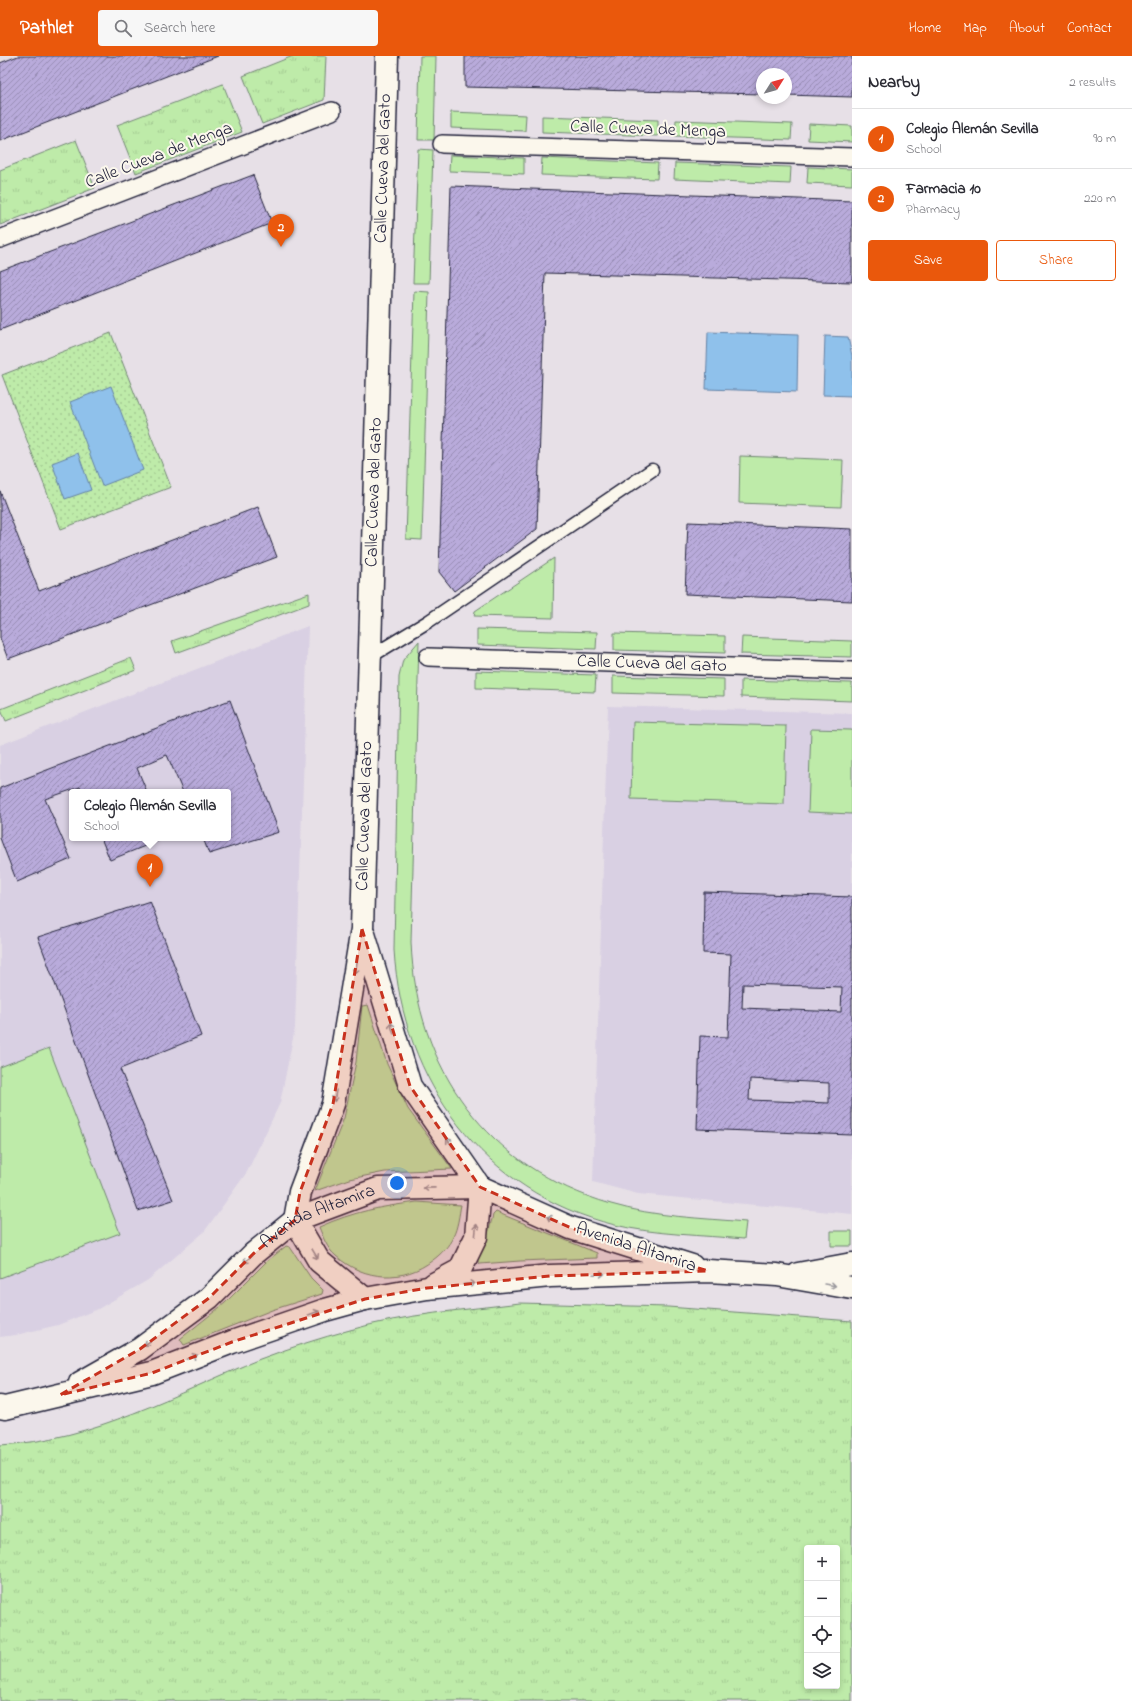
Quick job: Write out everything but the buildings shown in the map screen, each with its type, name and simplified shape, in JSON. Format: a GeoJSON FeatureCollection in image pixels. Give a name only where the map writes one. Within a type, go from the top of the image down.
{"type":"FeatureCollection","features":[{"type":"Feature","properties":{"kind":"street","name":"Calle Cueva del Gato"},"geometry":{"type":"LineString","coordinates":[[362,929],[387,56]]}},
{"type":"Feature","properties":{"kind":"street","name":"Calle Cueva de Menga"},"geometry":{"type":"LineString","coordinates":[[0,239],[332,111]]}},
{"type":"Feature","properties":{"kind":"street","name":"Calle Cueva de Menga"},"geometry":{"type":"LineString","coordinates":[[442,144],[852,157]]}},
{"type":"Feature","properties":{"kind":"street","name":"Calle Cueva del Gato"},"geometry":{"type":"LineString","coordinates":[[428,657],[852,671]]}},
{"type":"Feature","properties":{"kind":"street"},"geometry":{"type":"LineString","coordinates":[[362,929],[410,1086],[480,1187],[476,1237],[460,1270],[427,1288]]}},
{"type":"Feature","properties":{"kind":"street"},"geometry":{"type":"LineString","coordinates":[[362,929],[333,1104],[300,1192],[295,1220],[319,1261],[365,1299]]}},
{"type":"Feature","properties":{"kind":"street","name":"Avenida Altamira"},"geometry":{"type":"LineString","coordinates":[[60,1395],[140,1349],[209,1298],[253,1254],[295,1220],[378,1189],[480,1187],[571,1228],[708,1271]]}},
{"type":"Feature","properties":{"kind":"street","name":"Avenida Altamira"},"geometry":{"type":"LineString","coordinates":[[781,1277],[852,1264]]}},
{"type":"Feature","properties":{"kind":"street","name":"Avenida Altamira"},"geometry":{"type":"LineString","coordinates":[[0,1407],[6,1408],[152,1373],[246,1337],[325,1310],[365,1299],[427,1288],[550,1276],[708,1271],[781,1277],[852,1288]]}},
{"type":"Feature","properties":{"kind":"lane"},"geometry":{"type":"LineString","coordinates":[[370,657],[429,621],[652,470]]}},
{"type":"Feature","properties":{"kind":"highlighted area"},"geometry":{"type":"Polygon","coordinates":[[[362,929],[410,1086],[480,1187],[571,1228],[708,1271],[550,1276],[427,1288],[365,1299],[232,1342],[152,1373],[60,1395],[140,1349],[209,1298],[253,1254],[295,1220],[300,1192],[333,1104],[362,929]]]}},
{"type":"Feature","properties":{"kind":"shaded area"},"geometry":{"type":"Polygon","coordinates":[[[308,626],[295,1028],[280,1103],[247,1172],[204,1232],[148,1280],[98,1309],[58,1325],[16,1335],[0,1337],[0,745],[308,626]]]}},
{"type":"Feature","properties":{"kind":"shaded area"},"geometry":{"type":"Polygon","coordinates":[[[608,706],[852,713],[852,1214],[638,1194],[593,1182],[608,706]]]}},
{"type":"Feature","properties":{"kind":"green space"},"geometry":{"type":"Polygon","coordinates":[[[293,56],[326,56],[324,100],[262,124],[243,76],[293,56]]]}},
{"type":"Feature","properties":{"kind":"green space"},"geometry":{"type":"Polygon","coordinates":[[[420,56],[436,56],[434,140],[418,140],[420,56]]]}},
{"type":"Feature","properties":{"kind":"green space"},"geometry":{"type":"Polygon","coordinates":[[[223,84],[242,132],[136,173],[117,125],[223,84]]]}},
{"type":"Feature","properties":{"kind":"green space"},"geometry":{"type":"Polygon","coordinates":[[[451,112],[526,115],[525,131],[451,128],[451,112]]]}},
{"type":"Feature","properties":{"kind":"green space"},"geometry":{"type":"Polygon","coordinates":[[[542,116],[658,120],[658,136],[542,132],[542,116]]]}},
{"type":"Feature","properties":{"kind":"green space"},"geometry":{"type":"Polygon","coordinates":[[[676,120],[792,124],[791,140],[675,136],[676,120]]]}},
{"type":"Feature","properties":{"kind":"green space"},"geometry":{"type":"Polygon","coordinates":[[[809,124],[852,126],[852,142],[808,140],[809,124]]]}},
{"type":"Feature","properties":{"kind":"green space"},"geometry":{"type":"Polygon","coordinates":[[[76,140],[95,188],[0,225],[0,170],[76,140]]]}},
{"type":"Feature","properties":{"kind":"green space"},"geometry":{"type":"Polygon","coordinates":[[[418,149],[433,150],[429,283],[413,283],[418,149]]]}},
{"type":"Feature","properties":{"kind":"green space"},"geometry":{"type":"Polygon","coordinates":[[[450,155],[524,158],[524,174],[449,171],[450,155]]]}},
{"type":"Feature","properties":{"kind":"green space"},"geometry":{"type":"Polygon","coordinates":[[[542,158],[658,163],[657,179],[541,175],[542,158]]]}},
{"type":"Feature","properties":{"kind":"green space"},"geometry":{"type":"Polygon","coordinates":[[[675,163],[791,167],[790,184],[674,179],[675,163]]]}},
{"type":"Feature","properties":{"kind":"green space"},"geometry":{"type":"Polygon","coordinates":[[[808,167],[852,169],[852,185],[807,183],[808,167]]]}},
{"type":"Feature","properties":{"kind":"green space"},"geometry":{"type":"Polygon","coordinates":[[[414,291],[429,292],[422,540],[406,539],[414,291]]]}},
{"type":"Feature","properties":{"kind":"green space"},"geometry":{"type":"Polygon","coordinates":[[[111,333],[171,487],[61,529],[2,375],[111,333]]]}},
{"type":"Feature","properties":{"kind":"green space"},"geometry":{"type":"Polygon","coordinates":[[[740,456],[843,460],[841,507],[739,503],[740,456]]]}},
{"type":"Feature","properties":{"kind":"green space"},"geometry":{"type":"Polygon","coordinates":[[[554,558],[553,618],[474,616],[475,611],[554,558]]]}},
{"type":"Feature","properties":{"kind":"green space"},"geometry":{"type":"Polygon","coordinates":[[[309,593],[309,604],[176,653],[172,641],[309,593]]]}},
{"type":"Feature","properties":{"kind":"green space"},"geometry":{"type":"Polygon","coordinates":[[[477,629],[597,632],[596,649],[477,645],[477,629]]]}},
{"type":"Feature","properties":{"kind":"green space"},"geometry":{"type":"Polygon","coordinates":[[[614,633],[725,636],[725,653],[614,650],[614,633]]]}},
{"type":"Feature","properties":{"kind":"green space"},"geometry":{"type":"Polygon","coordinates":[[[742,637],[852,641],[852,657],[741,654],[742,637]]]}},
{"type":"Feature","properties":{"kind":"green space"},"geometry":{"type":"Polygon","coordinates":[[[419,641],[411,942],[416,989],[427,1032],[444,1072],[467,1108],[495,1139],[529,1166],[567,1188],[611,1204],[644,1212],[746,1222],[744,1239],[647,1231],[615,1225],[568,1209],[526,1187],[489,1158],[458,1125],[433,1086],[413,1044],[400,998],[394,950],[399,677],[403,660],[419,641]]]}},
{"type":"Feature","properties":{"kind":"green space"},"geometry":{"type":"Polygon","coordinates":[[[131,658],[136,670],[6,721],[1,709],[131,658]]]}},
{"type":"Feature","properties":{"kind":"green space"},"geometry":{"type":"Polygon","coordinates":[[[476,671],[596,675],[595,692],[476,688],[476,671]]]}},
{"type":"Feature","properties":{"kind":"green space"},"geometry":{"type":"Polygon","coordinates":[[[613,676],[724,679],[724,696],[613,693],[613,676]]]}},
{"type":"Feature","properties":{"kind":"green space"},"geometry":{"type":"Polygon","coordinates":[[[741,680],[852,683],[852,701],[741,697],[741,680]]]}},
{"type":"Feature","properties":{"kind":"green space"},"geometry":{"type":"Polygon","coordinates":[[[633,722],[786,726],[784,804],[631,799],[633,722]]]}},
{"type":"Feature","properties":{"kind":"green space"},"geometry":{"type":"Polygon","coordinates":[[[811,729],[852,730],[852,814],[808,812],[811,729]]]}},
{"type":"Feature","properties":{"kind":"green space"},"geometry":{"type":"Polygon","coordinates":[[[368,1005],[387,1064],[408,1109],[452,1169],[385,1172],[350,1179],[315,1191],[344,1118],[356,1062],[362,1006],[368,1005]]]}},
{"type":"Feature","properties":{"kind":"green space"},"geometry":{"type":"Polygon","coordinates":[[[49,1048],[120,1233],[0,1278],[0,1067],[49,1048]]]}},
{"type":"Feature","properties":{"kind":"green space"},"geometry":{"type":"Polygon","coordinates":[[[417,1202],[461,1205],[456,1229],[447,1247],[433,1260],[410,1273],[384,1276],[371,1274],[347,1264],[330,1250],[319,1227],[344,1217],[368,1210],[417,1202]]]}},
{"type":"Feature","properties":{"kind":"green space"},"geometry":{"type":"Polygon","coordinates":[[[496,1212],[597,1253],[597,1258],[480,1264],[477,1260],[485,1245],[493,1215],[496,1212]]]}},
{"type":"Feature","properties":{"kind":"green space"},"geometry":{"type":"Polygon","coordinates":[[[831,1231],[852,1231],[852,1246],[831,1246],[831,1231]]]}},
{"type":"Feature","properties":{"kind":"green space"},"geometry":{"type":"Polygon","coordinates":[[[286,1246],[290,1247],[311,1278],[323,1290],[322,1294],[272,1310],[184,1345],[180,1339],[225,1303],[266,1262],[286,1246]]]}},
{"type":"Feature","properties":{"kind":"green space"},"geometry":{"type":"Polygon","coordinates":[[[520,1303],[668,1307],[852,1321],[852,1701],[0,1701],[0,1445],[34,1442],[68,1435],[101,1425],[165,1400],[260,1359],[305,1343],[392,1320],[456,1310],[520,1303]]]}},
{"type":"Feature","properties":{"kind":"water"},"geometry":{"type":"Polygon","coordinates":[[[708,332],[798,335],[797,392],[706,389],[708,332]]]}},
{"type":"Feature","properties":{"kind":"water"},"geometry":{"type":"Polygon","coordinates":[[[825,336],[848,337],[852,356],[852,396],[823,395],[825,336]]]}},
{"type":"Feature","properties":{"kind":"water"},"geometry":{"type":"Polygon","coordinates":[[[111,386],[143,470],[102,486],[70,402],[111,386]]]}},
{"type":"Feature","properties":{"kind":"water"},"geometry":{"type":"Polygon","coordinates":[[[78,453],[91,490],[65,499],[52,463],[78,453]]]}},
{"type":"Feature","properties":{"kind":"place","name":"Farmacia 10"},"geometry":{"type":"Point","coordinates":[281,247]}},
{"type":"Feature","properties":{"kind":"place","name":"Colegio Alemán Sevilla"},"geometry":{"type":"Point","coordinates":[150,887]}}]}
